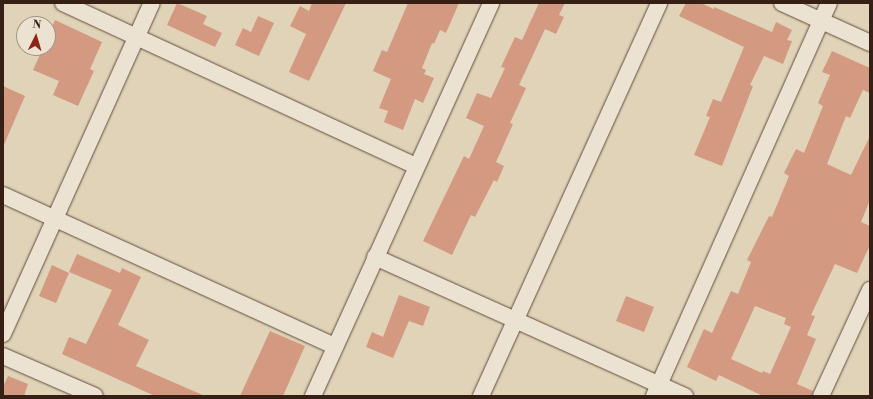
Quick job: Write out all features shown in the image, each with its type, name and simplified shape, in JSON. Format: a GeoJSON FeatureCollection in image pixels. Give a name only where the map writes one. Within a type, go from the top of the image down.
{"type":"FeatureCollection","features":[{"type":"Feature","properties":{"kind":"street"},"geometry":{"type":"LineString","coordinates":[[63,3],[416,166]]}},
{"type":"Feature","properties":{"kind":"street"},"geometry":{"type":"LineString","coordinates":[[3,334],[152,3]]}},
{"type":"Feature","properties":{"kind":"street"},"geometry":{"type":"LineString","coordinates":[[313,396],[375,256],[491,3]]}},
{"type":"Feature","properties":{"kind":"street"},"geometry":{"type":"LineString","coordinates":[[481,396],[659,3]]}},
{"type":"Feature","properties":{"kind":"street"},"geometry":{"type":"LineString","coordinates":[[782,3],[870,43]]}},
{"type":"Feature","properties":{"kind":"street"},"geometry":{"type":"LineString","coordinates":[[656,390],[830,3]]}},
{"type":"Feature","properties":{"kind":"street"},"geometry":{"type":"LineString","coordinates":[[3,195],[336,346]]}},
{"type":"Feature","properties":{"kind":"street"},"geometry":{"type":"LineString","coordinates":[[375,256],[515,320],[656,390],[685,396]]}},
{"type":"Feature","properties":{"kind":"street"},"geometry":{"type":"LineString","coordinates":[[821,396],[870,290]]}},
{"type":"Feature","properties":{"kind":"street"},"geometry":{"type":"LineString","coordinates":[[3,356],[95,396]]}},
{"type":"Feature","properties":{"kind":"building"},"geometry":{"type":"Polygon","coordinates":[[[177,3],[207,16],[203,24],[222,33],[215,47],[167,25],[177,3]]]}},
{"type":"Feature","properties":{"kind":"building"},"geometry":{"type":"Polygon","coordinates":[[[312,3],[346,3],[309,81],[289,72],[306,34],[290,26],[300,6],[309,11],[312,3]]]}},
{"type":"Feature","properties":{"kind":"building"},"geometry":{"type":"Polygon","coordinates":[[[408,3],[459,3],[446,33],[440,30],[434,44],[432,43],[422,68],[426,70],[424,74],[434,78],[423,103],[415,99],[403,130],[384,122],[388,111],[379,108],[391,79],[373,71],[382,50],[387,52],[408,3]]]}},
{"type":"Feature","properties":{"kind":"building"},"geometry":{"type":"Polygon","coordinates":[[[539,3],[565,3],[559,15],[564,17],[556,34],[545,29],[519,85],[526,88],[510,123],[513,124],[496,162],[504,166],[497,182],[494,180],[475,217],[471,215],[452,255],[423,241],[464,156],[469,159],[484,126],[466,118],[477,93],[491,98],[505,68],[501,67],[515,37],[522,40],[539,3]]]}},
{"type":"Feature","properties":{"kind":"building"},"geometry":{"type":"Polygon","coordinates":[[[686,3],[701,3],[714,9],[714,7],[772,32],[776,22],[792,30],[787,40],[792,41],[783,64],[764,56],[750,85],[753,86],[722,166],[694,155],[710,117],[706,116],[713,99],[721,102],[744,47],[679,16],[686,3]]]}},
{"type":"Feature","properties":{"kind":"building"},"geometry":{"type":"Polygon","coordinates":[[[258,16],[274,23],[259,56],[235,45],[243,28],[251,32],[258,16]]]}},
{"type":"Feature","properties":{"kind":"building"},"geometry":{"type":"Polygon","coordinates":[[[56,20],[102,42],[90,69],[94,71],[78,106],[53,95],[59,81],[33,70],[39,56],[56,56],[56,20]]]}},
{"type":"Feature","properties":{"kind":"building"},"geometry":{"type":"Polygon","coordinates":[[[832,51],[870,68],[870,93],[863,90],[850,118],[846,116],[827,164],[851,175],[870,136],[870,200],[861,222],[870,226],[870,245],[857,273],[835,264],[811,315],[815,316],[807,335],[816,339],[797,384],[813,391],[812,396],[763,396],[719,375],[716,381],[687,367],[704,329],[712,333],[731,291],[738,294],[751,262],[747,260],[769,216],[772,217],[789,176],[784,173],[796,149],[804,153],[823,106],[818,103],[830,75],[822,72],[832,51]],[[755,306],[731,359],[762,373],[763,371],[770,374],[791,327],[784,324],[786,318],[755,306]]]}},
{"type":"Feature","properties":{"kind":"building"},"geometry":{"type":"Polygon","coordinates":[[[3,86],[25,96],[3,147],[3,86]]]}},
{"type":"Feature","properties":{"kind":"building"},"geometry":{"type":"Polygon","coordinates":[[[77,254],[120,273],[122,268],[141,277],[118,325],[149,340],[136,366],[205,396],[155,396],[62,354],[69,337],[86,344],[112,290],[69,272],[77,254]]]}},
{"type":"Feature","properties":{"kind":"building"},"geometry":{"type":"Polygon","coordinates":[[[52,265],[69,273],[56,303],[39,296],[52,265]]]}},
{"type":"Feature","properties":{"kind":"building"},"geometry":{"type":"Polygon","coordinates":[[[399,295],[430,307],[423,326],[409,321],[393,358],[366,347],[372,332],[383,337],[399,295]]]}},
{"type":"Feature","properties":{"kind":"building"},"geometry":{"type":"Polygon","coordinates":[[[626,296],[654,307],[644,332],[616,321],[626,296]]]}},
{"type":"Feature","properties":{"kind":"building"},"geometry":{"type":"Polygon","coordinates":[[[270,331],[305,346],[283,396],[240,396],[270,331]]]}},
{"type":"Feature","properties":{"kind":"building"},"geometry":{"type":"Polygon","coordinates":[[[8,376],[28,384],[24,396],[3,396],[3,387],[8,376]]]}}]}
